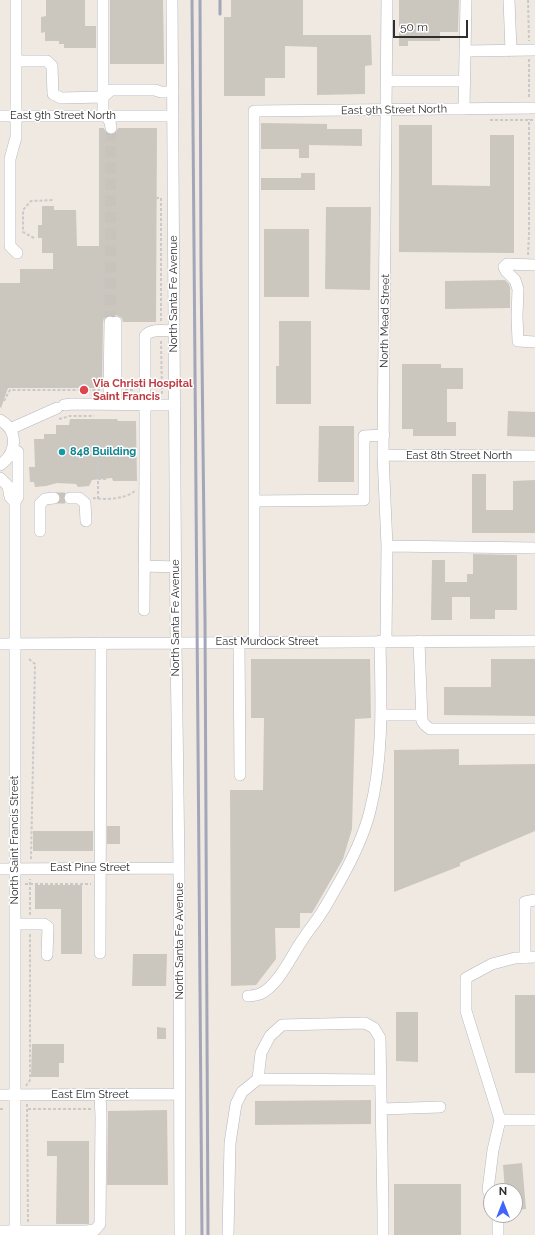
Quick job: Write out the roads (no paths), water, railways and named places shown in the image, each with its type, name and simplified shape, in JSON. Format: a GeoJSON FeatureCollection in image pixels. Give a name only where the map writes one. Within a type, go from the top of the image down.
{"type":"FeatureCollection","features":[{"type":"Feature","properties":{"kind":"street"},"geometry":{"type":"LineString","coordinates":[[16,0],[16,137],[10,159],[10,246],[17,253]]}},
{"type":"Feature","properties":{"kind":"street"},"geometry":{"type":"LineString","coordinates":[[103,0],[103,97],[105,116],[114,128],[121,116]]}},
{"type":"Feature","properties":{"kind":"street","name":"North Santa Fe Avenue"},"geometry":{"type":"LineString","coordinates":[[172,0],[176,643],[180,868],[180,1235]]}},
{"type":"Feature","properties":{"kind":"street","name":"North Mead Street"},"geometry":{"type":"LineString","coordinates":[[248,996],[265,991],[276,981],[302,940],[321,914],[351,862],[362,836],[370,812],[377,774],[381,715],[387,546],[383,455],[387,0]]}},
{"type":"Feature","properties":{"kind":"street"},"geometry":{"type":"LineString","coordinates":[[464,109],[466,0]]}},
{"type":"Feature","properties":{"kind":"street"},"geometry":{"type":"LineString","coordinates":[[509,0],[511,51]]}},
{"type":"Feature","properties":{"kind":"street"},"geometry":{"type":"LineString","coordinates":[[465,51],[532,50]]}},
{"type":"Feature","properties":{"kind":"street"},"geometry":{"type":"LineString","coordinates":[[16,61],[47,61],[52,66],[53,94],[61,98],[103,97],[111,90],[155,90],[161,92],[173,92]]}},
{"type":"Feature","properties":{"kind":"street"},"geometry":{"type":"LineString","coordinates":[[387,81],[464,81]]}},
{"type":"Feature","properties":{"kind":"street","name":"East 9th Street North"},"geometry":{"type":"LineString","coordinates":[[254,501],[254,111],[532,108]]}},
{"type":"Feature","properties":{"kind":"street","name":"East 9th Street North"},"geometry":{"type":"LineString","coordinates":[[0,116],[173,116]]}},
{"type":"Feature","properties":{"kind":"street"},"geometry":{"type":"LineString","coordinates":[[531,265],[507,264],[504,269],[515,280],[518,289],[518,341],[535,342]]}},
{"type":"Feature","properties":{"kind":"street"},"geometry":{"type":"LineString","coordinates":[[113,322],[113,395]]}},
{"type":"Feature","properties":{"kind":"street"},"geometry":{"type":"LineString","coordinates":[[144,610],[145,336],[148,332],[174,331]]}},
{"type":"Feature","properties":{"kind":"street"},"geometry":{"type":"LineString","coordinates":[[10,429],[60,407],[113,395],[145,405],[175,405]]}},
{"type":"Feature","properties":{"kind":"street"},"geometry":{"type":"LineString","coordinates":[[0,420],[10,429],[13,437],[13,449],[11,454],[6,461],[0,465]]}},
{"type":"Feature","properties":{"kind":"street"},"geometry":{"type":"LineString","coordinates":[[254,642],[254,501],[364,500],[364,436],[384,435]]}},
{"type":"Feature","properties":{"kind":"street","name":"North Saint Francis Street"},"geometry":{"type":"LineString","coordinates":[[13,449],[18,452],[18,497],[15,502],[15,924],[21,1095],[15,1109],[15,1233]]}},
{"type":"Feature","properties":{"kind":"street","name":"East 8th Street North"},"geometry":{"type":"LineString","coordinates":[[383,455],[535,456]]}},
{"type":"Feature","properties":{"kind":"street"},"geometry":{"type":"LineString","coordinates":[[0,478],[8,486],[10,497],[15,502]]}},
{"type":"Feature","properties":{"kind":"street"},"geometry":{"type":"LineString","coordinates":[[40,531],[40,504],[45,499],[54,498]]}},
{"type":"Feature","properties":{"kind":"street"},"geometry":{"type":"LineString","coordinates":[[70,498],[79,498],[86,503],[86,521]]}},
{"type":"Feature","properties":{"kind":"street"},"geometry":{"type":"LineString","coordinates":[[387,546],[535,548]]}},
{"type":"Feature","properties":{"kind":"street"},"geometry":{"type":"LineString","coordinates":[[144,566],[176,567]]}},
{"type":"Feature","properties":{"kind":"street"},"geometry":{"type":"LineString","coordinates":[[419,641],[421,715],[425,725],[430,729],[535,729]]}},
{"type":"Feature","properties":{"kind":"street","name":"East Murdock Street"},"geometry":{"type":"LineString","coordinates":[[0,644],[535,641]]}},
{"type":"Feature","properties":{"kind":"street"},"geometry":{"type":"LineString","coordinates":[[239,642],[240,775]]}},
{"type":"Feature","properties":{"kind":"street"},"geometry":{"type":"LineString","coordinates":[[100,953],[101,643]]}},
{"type":"Feature","properties":{"kind":"street"},"geometry":{"type":"LineString","coordinates":[[381,715],[421,715]]}},
{"type":"Feature","properties":{"kind":"street","name":"East Pine Street"},"geometry":{"type":"LineString","coordinates":[[0,869],[180,868]]}},
{"type":"Feature","properties":{"kind":"street"},"geometry":{"type":"LineString","coordinates":[[489,1183],[493,1150],[500,1120],[466,1011],[466,978],[492,964],[515,958],[530,957],[525,902],[535,900]]}},
{"type":"Feature","properties":{"kind":"street"},"geometry":{"type":"LineString","coordinates":[[15,924],[44,924],[48,928],[47,955]]}},
{"type":"Feature","properties":{"kind":"street"},"geometry":{"type":"LineString","coordinates":[[258,1079],[261,1053],[270,1036],[282,1025],[365,1023],[374,1028],[380,1038],[383,1235]]}},
{"type":"Feature","properties":{"kind":"street"},"geometry":{"type":"LineString","coordinates":[[228,1235],[230,1143],[236,1104],[242,1092],[258,1079],[381,1080]]}},
{"type":"Feature","properties":{"kind":"street"},"geometry":{"type":"LineString","coordinates":[[0,1231],[15,1233],[28,1231],[86,1231],[95,1230],[100,1224],[100,1094]]}},
{"type":"Feature","properties":{"kind":"street","name":"East Elm Street"},"geometry":{"type":"LineString","coordinates":[[0,1095],[180,1094]]}},
{"type":"Feature","properties":{"kind":"street"},"geometry":{"type":"LineString","coordinates":[[382,1109],[440,1108]]}},
{"type":"Feature","properties":{"kind":"street"},"geometry":{"type":"LineString","coordinates":[[500,1120],[535,1120]]}},
{"type":"Feature","properties":{"kind":"street"},"geometry":{"type":"LineString","coordinates":[[498,1223],[498,1235]]}},
{"type":"Feature","properties":{"kind":"tunnel"},"geometry":{"type":"LineString","coordinates":[[110,322],[111,128]]}},
{"type":"Feature","properties":{"kind":"tunnel"},"geometry":{"type":"LineString","coordinates":[[54,498],[70,498]]}},
{"type":"Feature","properties":{"kind":"railway"},"geometry":{"type":"LineString","coordinates":[[192,0],[202,1235]]}},
{"type":"Feature","properties":{"kind":"railway"},"geometry":{"type":"LineString","coordinates":[[200,0],[208,1235]]}},
{"type":"Feature","properties":{"kind":"railway"},"geometry":{"type":"LineString","coordinates":[[220,0],[220,14]]}},
{"type":"Feature","properties":{"kind":"place","name":"Via Christi Hospital Saint Francis"},"geometry":{"type":"Point","coordinates":[84,390]}},
{"type":"Feature","properties":{"kind":"place","name":"848 Building"},"geometry":{"type":"Point","coordinates":[62,452]}}]}
